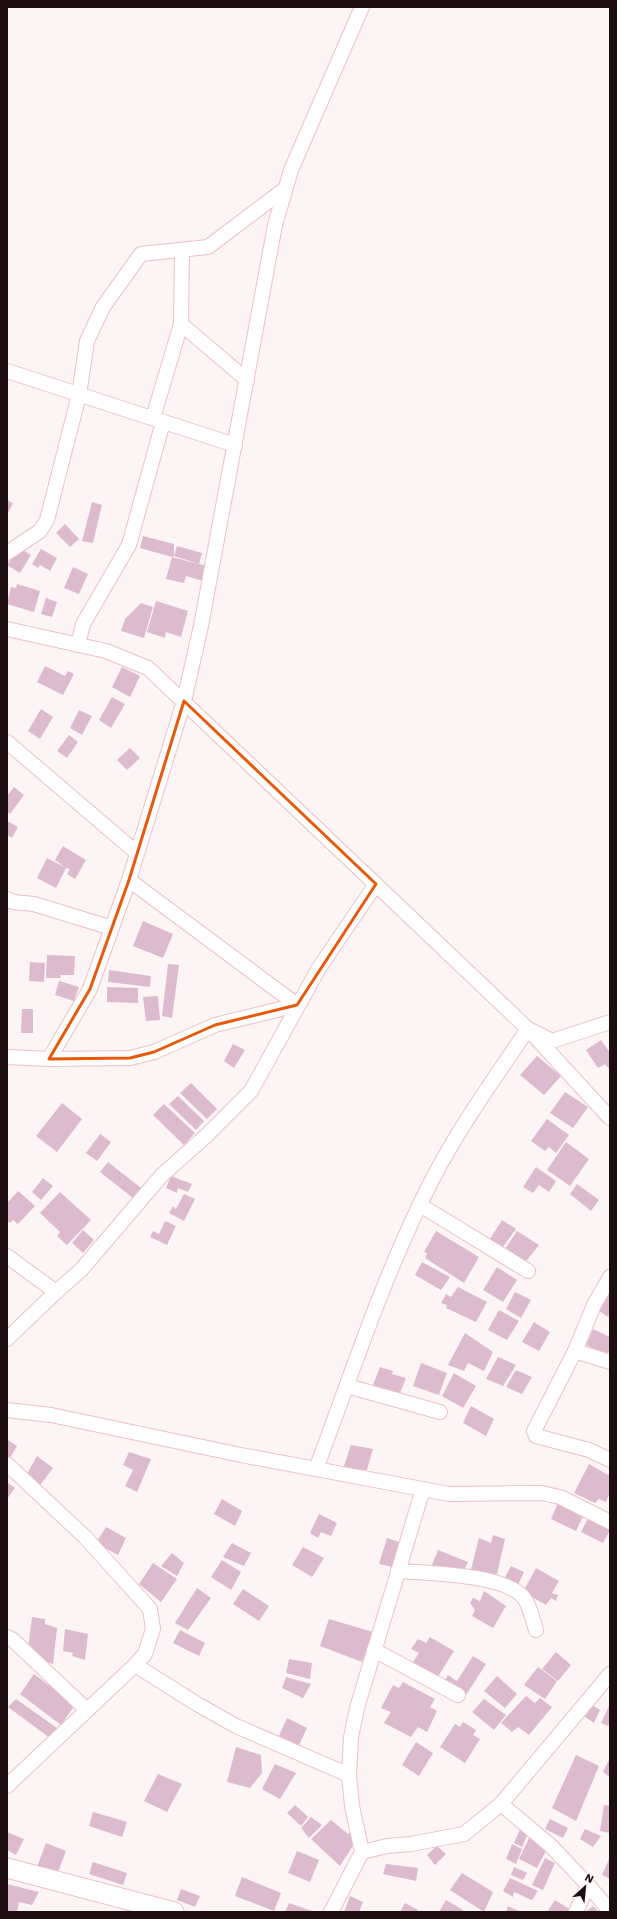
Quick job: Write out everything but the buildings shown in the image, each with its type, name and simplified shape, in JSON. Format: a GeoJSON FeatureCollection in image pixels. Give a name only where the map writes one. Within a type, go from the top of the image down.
{"type":"FeatureCollection","features":[{"type":"Feature","properties":{"kind":"street"},"geometry":{"type":"LineString","coordinates":[[49,1059],[90,989],[129,880],[184,701],[201,626],[275,225],[291,170],[362,7]]}},
{"type":"Feature","properties":{"kind":"street"},"geometry":{"type":"LineString","coordinates":[[7,553],[40,531],[47,520],[79,395],[88,341],[103,307],[141,254],[208,247],[285,189]]}},
{"type":"Feature","properties":{"kind":"street"},"geometry":{"type":"LineString","coordinates":[[78,645],[84,624],[90,612],[129,545],[181,324],[182,250]]}},
{"type":"Feature","properties":{"kind":"street"},"geometry":{"type":"LineString","coordinates":[[181,324],[247,380]]}},
{"type":"Feature","properties":{"kind":"street"},"geometry":{"type":"LineString","coordinates":[[7,371],[235,445]]}},
{"type":"Feature","properties":{"kind":"street"},"geometry":{"type":"LineString","coordinates":[[7,630],[106,652],[148,668],[528,1029],[610,1118]]}},
{"type":"Feature","properties":{"kind":"street"},"geometry":{"type":"LineString","coordinates":[[7,742],[137,853]]}},
{"type":"Feature","properties":{"kind":"street"},"geometry":{"type":"LineString","coordinates":[[129,880],[297,1005]]}},
{"type":"Feature","properties":{"kind":"street"},"geometry":{"type":"LineString","coordinates":[[7,1339],[56,1292],[82,1270],[162,1175],[206,1136],[251,1091],[297,1005],[319,968],[376,884]]}},
{"type":"Feature","properties":{"kind":"street"},"geometry":{"type":"LineString","coordinates":[[7,899],[13,902],[34,904],[112,928]]}},
{"type":"Feature","properties":{"kind":"street"},"geometry":{"type":"LineString","coordinates":[[7,1057],[49,1059],[130,1058],[154,1052],[215,1024],[297,1005]]}},
{"type":"Feature","properties":{"kind":"street"},"geometry":{"type":"LineString","coordinates":[[528,1029],[552,1041],[610,1022]]}},
{"type":"Feature","properties":{"kind":"street"},"geometry":{"type":"LineString","coordinates":[[316,1469],[392,1264],[420,1205],[455,1139],[528,1029]]}},
{"type":"Feature","properties":{"kind":"street"},"geometry":{"type":"LineString","coordinates":[[420,1205],[528,1271]]}},
{"type":"Feature","properties":{"kind":"street"},"geometry":{"type":"LineString","coordinates":[[7,1256],[56,1292]]}},
{"type":"Feature","properties":{"kind":"street"},"geometry":{"type":"LineString","coordinates":[[610,1277],[594,1305],[575,1351],[534,1431],[536,1436],[589,1450],[610,1460]]}},
{"type":"Feature","properties":{"kind":"street"},"geometry":{"type":"LineString","coordinates":[[575,1351],[610,1362]]}},
{"type":"Feature","properties":{"kind":"street"},"geometry":{"type":"LineString","coordinates":[[347,1386],[440,1412]]}},
{"type":"Feature","properties":{"kind":"street"},"geometry":{"type":"LineString","coordinates":[[7,1410],[51,1415],[316,1469],[449,1494],[541,1493],[560,1497],[610,1522]]}},
{"type":"Feature","properties":{"kind":"street"},"geometry":{"type":"LineString","coordinates":[[7,1464],[85,1537],[150,1609],[152,1629],[145,1654],[136,1665],[7,1786]]}},
{"type":"Feature","properties":{"kind":"street"},"geometry":{"type":"LineString","coordinates":[[331,1912],[362,1852],[352,1806],[349,1775],[351,1736],[357,1708],[423,1489]]}},
{"type":"Feature","properties":{"kind":"street"},"geometry":{"type":"LineString","coordinates":[[398,1571],[474,1577],[489,1580],[512,1589],[526,1600],[536,1630]]}},
{"type":"Feature","properties":{"kind":"street"},"geometry":{"type":"LineString","coordinates":[[7,1637],[13,1640],[87,1710]]}},
{"type":"Feature","properties":{"kind":"street"},"geometry":{"type":"LineString","coordinates":[[374,1650],[458,1695]]}},
{"type":"Feature","properties":{"kind":"street"},"geometry":{"type":"LineString","coordinates":[[136,1665],[197,1704],[236,1726],[349,1775]]}},
{"type":"Feature","properties":{"kind":"street"},"geometry":{"type":"LineString","coordinates":[[362,1852],[387,1846],[411,1844],[464,1834],[501,1804],[610,1674]]}},
{"type":"Feature","properties":{"kind":"street"},"geometry":{"type":"LineString","coordinates":[[501,1804],[551,1846],[610,1911]]}},
{"type":"Feature","properties":{"kind":"street"},"geometry":{"type":"LineString","coordinates":[[7,1868],[174,1912]]}},
{"type":"Feature","properties":{"kind":"street"},"geometry":{"type":"LineString","coordinates":[[576,1912],[588,1885]]}},
{"type":"Feature","properties":{"kind":"highlighted area"},"geometry":{"type":"Polygon","coordinates":[[[184,701],[376,884],[297,1005],[215,1025],[154,1052],[130,1058],[49,1059],[90,989],[129,880],[184,701]]]}}]}
